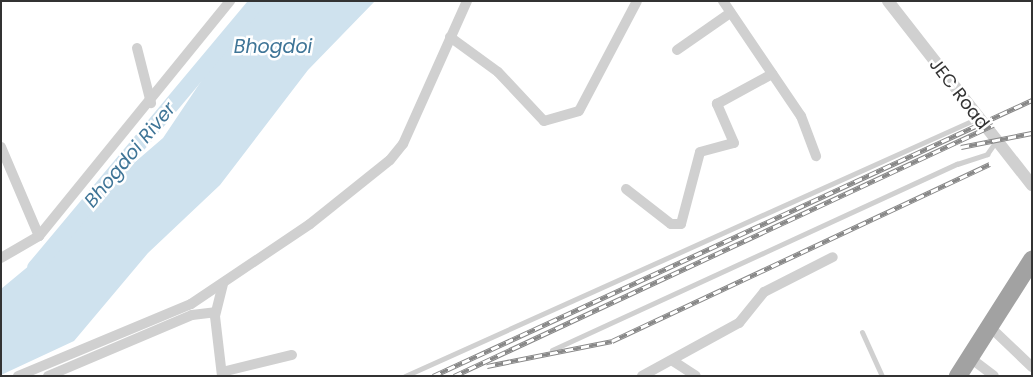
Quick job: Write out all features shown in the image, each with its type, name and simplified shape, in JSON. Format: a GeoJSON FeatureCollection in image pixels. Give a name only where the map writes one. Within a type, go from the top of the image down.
{"type":"FeatureCollection","features":[{"type":"Feature","properties":{"kind":"highway"},"geometry":{"type":"LineString","coordinates":[[958,376],[988,326],[1032,260]]}},
{"type":"Feature","properties":{"kind":"street"},"geometry":{"type":"LineString","coordinates":[[1,258],[39,236],[151,102],[222,6],[230,1]]}},
{"type":"Feature","properties":{"kind":"street"},"geometry":{"type":"LineString","coordinates":[[18,376],[180,310],[223,284],[310,224],[397,153],[467,1]]}},
{"type":"Feature","properties":{"kind":"street"},"geometry":{"type":"LineString","coordinates":[[450,37],[498,72],[544,121],[579,111],[637,1]]}},
{"type":"Feature","properties":{"kind":"street"},"geometry":{"type":"LineString","coordinates":[[723,1],[801,116],[816,156]]}},
{"type":"Feature","properties":{"kind":"street","name":"JEC Road"},"geometry":{"type":"LineString","coordinates":[[888,1],[1032,185]]}},
{"type":"Feature","properties":{"kind":"street"},"geometry":{"type":"LineString","coordinates":[[677,50],[730,13]]}},
{"type":"Feature","properties":{"kind":"street"},"geometry":{"type":"LineString","coordinates":[[137,48],[151,102]]}},
{"type":"Feature","properties":{"kind":"street"},"geometry":{"type":"LineString","coordinates":[[626,189],[672,224],[681,224],[700,152],[734,143],[716,104],[772,74]]}},
{"type":"Feature","properties":{"kind":"street"},"geometry":{"type":"LineString","coordinates":[[1,147],[39,236]]}},
{"type":"Feature","properties":{"kind":"street"},"geometry":{"type":"LineString","coordinates":[[642,376],[673,361],[744,319],[764,292],[833,257]]}},
{"type":"Feature","properties":{"kind":"street"},"geometry":{"type":"LineString","coordinates":[[223,284],[215,312],[222,374],[292,355]]}},
{"type":"Feature","properties":{"kind":"street"},"geometry":{"type":"LineString","coordinates":[[48,376],[192,315],[215,312]]}},
{"type":"Feature","properties":{"kind":"street"},"geometry":{"type":"LineString","coordinates":[[988,326],[1032,367]]}},
{"type":"Feature","properties":{"kind":"street"},"geometry":{"type":"LineString","coordinates":[[970,357],[994,376]]}},
{"type":"Feature","properties":{"kind":"street"},"geometry":{"type":"LineString","coordinates":[[673,361],[696,376]]}},
{"type":"Feature","properties":{"kind":"lane"},"geometry":{"type":"LineString","coordinates":[[405,376],[978,118]]}},
{"type":"Feature","properties":{"kind":"lane"},"geometry":{"type":"LineString","coordinates":[[552,350],[957,164],[987,154],[996,141]]}},
{"type":"Feature","properties":{"kind":"lane"},"geometry":{"type":"LineString","coordinates":[[862,332],[882,376]]}},
{"type":"Feature","properties":{"kind":"water","name":"Bhogdoi"},"geometry":{"type":"Polygon","coordinates":[[[255,1],[375,1],[308,70],[220,185],[148,253],[74,341],[1,375],[1,289],[83,221],[120,175],[163,138],[255,1]]]}},
{"type":"Feature","properties":{"kind":"waterway","name":"Bhogdoi River"},"geometry":{"type":"LineString","coordinates":[[35,268],[258,1]]}},
{"type":"Feature","properties":{"kind":"railway"},"geometry":{"type":"LineString","coordinates":[[433,376],[1032,100]]}},
{"type":"Feature","properties":{"kind":"railway"},"geometry":{"type":"LineString","coordinates":[[454,376],[993,125]]}},
{"type":"Feature","properties":{"kind":"railway"},"geometry":{"type":"LineString","coordinates":[[961,147],[1032,133]]}},
{"type":"Feature","properties":{"kind":"railway"},"geometry":{"type":"LineString","coordinates":[[487,366],[612,341],[990,164]]}}]}
